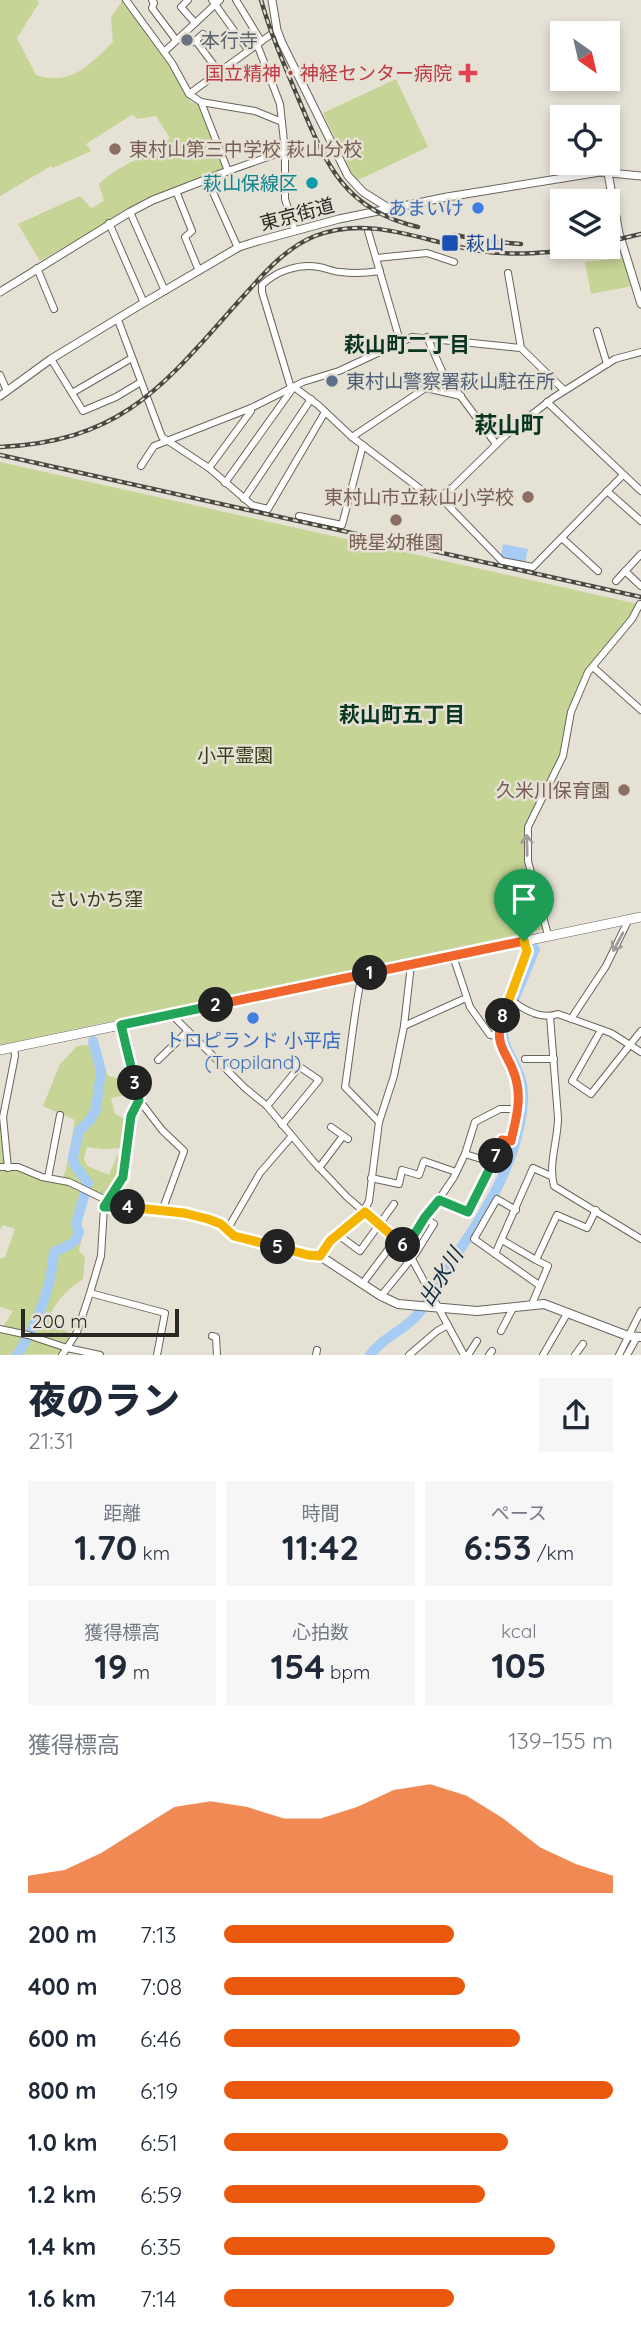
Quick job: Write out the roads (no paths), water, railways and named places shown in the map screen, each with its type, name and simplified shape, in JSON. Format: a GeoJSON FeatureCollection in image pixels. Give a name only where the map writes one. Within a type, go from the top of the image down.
{"type":"FeatureCollection","features":[{"type":"Feature","properties":{"kind":"main road"},"geometry":{"type":"LineString","coordinates":[[0,1050],[641,917]]}},
{"type":"Feature","properties":{"kind":"main road"},"geometry":{"type":"LineString","coordinates":[[268,1244],[320,1256],[398,1304],[486,1311],[544,1304],[634,1337]]}},
{"type":"Feature","properties":{"kind":"street"},"geometry":{"type":"LineString","coordinates":[[126,0],[164,52],[189,94],[201,102],[255,111],[282,122]]}},
{"type":"Feature","properties":{"kind":"street"},"geometry":{"type":"LineString","coordinates":[[152,0],[152,8],[176,40]]}},
{"type":"Feature","properties":{"kind":"street"},"geometry":{"type":"LineString","coordinates":[[236,0],[259,42],[279,104],[285,151],[285,199],[295,231]]}},
{"type":"Feature","properties":{"kind":"street"},"geometry":{"type":"LineString","coordinates":[[272,0],[277,30],[348,176],[363,192],[388,207]]}},
{"type":"Feature","properties":{"kind":"street"},"geometry":{"type":"LineString","coordinates":[[186,1],[181,7],[195,23]]}},
{"type":"Feature","properties":{"kind":"street"},"geometry":{"type":"LineString","coordinates":[[164,52],[216,1],[248,50]]}},
{"type":"Feature","properties":{"kind":"street"},"geometry":{"type":"LineString","coordinates":[[189,94],[277,30]]}},
{"type":"Feature","properties":{"kind":"street"},"geometry":{"type":"LineString","coordinates":[[203,34],[194,42],[213,64],[216,74]]}},
{"type":"Feature","properties":{"kind":"street"},"geometry":{"type":"LineString","coordinates":[[201,102],[228,171]]}},
{"type":"Feature","properties":{"kind":"street"},"geometry":{"type":"LineString","coordinates":[[0,292],[108,223],[130,212],[176,191],[285,151]]}},
{"type":"Feature","properties":{"kind":"street","name":"東京街道"},"geometry":{"type":"LineString","coordinates":[[620,174],[641,176]]}},
{"type":"Feature","properties":{"kind":"street","name":"東京街道"},"geometry":{"type":"LineString","coordinates":[[3,393],[51,359],[237,248],[388,207],[594,175]]}},
{"type":"Feature","properties":{"kind":"street"},"geometry":{"type":"LineString","coordinates":[[607,175],[619,233],[641,304]]}},
{"type":"Feature","properties":{"kind":"street"},"geometry":{"type":"LineString","coordinates":[[207,179],[237,248]]}},
{"type":"Feature","properties":{"kind":"street"},"geometry":{"type":"LineString","coordinates":[[176,191],[192,232],[184,237],[199,271]]}},
{"type":"Feature","properties":{"kind":"street"},"geometry":{"type":"LineString","coordinates":[[130,212],[165,291]]}},
{"type":"Feature","properties":{"kind":"street"},"geometry":{"type":"LineString","coordinates":[[108,223],[144,303]]}},
{"type":"Feature","properties":{"kind":"street"},"geometry":{"type":"LineString","coordinates":[[368,231],[400,341]]}},
{"type":"Feature","properties":{"kind":"street"},"geometry":{"type":"LineString","coordinates":[[376,258],[427,253],[454,262]]}},
{"type":"Feature","properties":{"kind":"street"},"geometry":{"type":"LineString","coordinates":[[380,271],[349,273],[316,266],[287,269],[269,278],[262,285],[262,292],[292,387],[311,399],[352,438],[432,498],[440,497],[496,444],[564,390],[622,356],[641,352]]}},
{"type":"Feature","properties":{"kind":"street"},"geometry":{"type":"LineString","coordinates":[[37,268],[54,309]]}},
{"type":"Feature","properties":{"kind":"street"},"geometry":{"type":"LineString","coordinates":[[508,273],[521,348],[564,390]]}},
{"type":"Feature","properties":{"kind":"street"},"geometry":{"type":"LineString","coordinates":[[118,320],[156,424],[166,442],[209,468],[252,505],[268,509],[325,412]]}},
{"type":"Feature","properties":{"kind":"street"},"geometry":{"type":"LineString","coordinates":[[597,331],[607,364]]}},
{"type":"Feature","properties":{"kind":"street"},"geometry":{"type":"LineString","coordinates":[[141,466],[154,446],[251,408],[292,387],[340,371],[412,337],[521,348]]}},
{"type":"Feature","properties":{"kind":"street"},"geometry":{"type":"LineString","coordinates":[[427,337],[445,375],[496,444]]}},
{"type":"Feature","properties":{"kind":"street"},"geometry":{"type":"LineString","coordinates":[[72,393],[132,358]]}},
{"type":"Feature","properties":{"kind":"street"},"geometry":{"type":"LineString","coordinates":[[51,359],[83,411],[116,397],[141,382]]}},
{"type":"Feature","properties":{"kind":"street"},"geometry":{"type":"LineString","coordinates":[[0,375],[3,393]]}},
{"type":"Feature","properties":{"kind":"street"},"geometry":{"type":"LineString","coordinates":[[352,438],[445,375]]}},
{"type":"Feature","properties":{"kind":"street"},"geometry":{"type":"LineString","coordinates":[[225,483],[292,387]]}},
{"type":"Feature","properties":{"kind":"street"},"geometry":{"type":"LineString","coordinates":[[426,388],[461,396]]}},
{"type":"Feature","properties":{"kind":"street"},"geometry":{"type":"LineString","coordinates":[[244,499],[311,399]]}},
{"type":"Feature","properties":{"kind":"street"},"geometry":{"type":"LineString","coordinates":[[547,402],[641,491]]}},
{"type":"Feature","properties":{"kind":"street"},"geometry":{"type":"LineString","coordinates":[[209,468],[251,408]]}},
{"type":"Feature","properties":{"kind":"street"},"geometry":{"type":"LineString","coordinates":[[299,516],[342,525],[363,445]]}},
{"type":"Feature","properties":{"kind":"street"},"geometry":{"type":"LineString","coordinates":[[440,497],[502,561],[533,567],[623,475]]}},
{"type":"Feature","properties":{"kind":"street"},"geometry":{"type":"LineString","coordinates":[[607,491],[641,521]]}},
{"type":"Feature","properties":{"kind":"street"},"geometry":{"type":"LineString","coordinates":[[562,538],[598,571]]}},
{"type":"Feature","properties":{"kind":"street"},"geometry":{"type":"LineString","coordinates":[[616,581],[641,555]]}},
{"type":"Feature","properties":{"kind":"street"},"geometry":{"type":"LineString","coordinates":[[625,571],[641,586]]}},
{"type":"Feature","properties":{"kind":"street"},"geometry":{"type":"LineString","coordinates":[[548,935],[529,870],[526,842],[528,827],[563,756],[571,712],[587,673],[632,620],[640,604]]}},
{"type":"Feature","properties":{"kind":"street"},"geometry":{"type":"LineString","coordinates":[[593,667],[641,710]]}},
{"type":"Feature","properties":{"kind":"street"},"geometry":{"type":"LineString","coordinates":[[571,1018],[606,966],[629,919]]}},
{"type":"Feature","properties":{"kind":"street"},"geometry":{"type":"LineString","coordinates":[[439,1200],[468,1212],[494,1163],[502,1140],[511,1141],[517,1109],[517,1081],[498,1036],[527,951],[524,941]]}},
{"type":"Feature","properties":{"kind":"street"},"geometry":{"type":"LineString","coordinates":[[453,956],[466,998],[490,1035],[498,1036]]}},
{"type":"Feature","properties":{"kind":"street"},"geometry":{"type":"LineString","coordinates":[[320,1256],[337,1234],[365,1212],[369,1201],[379,1122],[394,1076],[404,1026],[411,965]]}},
{"type":"Feature","properties":{"kind":"street"},"geometry":{"type":"LineString","coordinates":[[362,974],[357,991],[345,1087],[379,1122]]}},
{"type":"Feature","properties":{"kind":"street"},"geometry":{"type":"LineString","coordinates":[[404,1026],[466,998]]}},
{"type":"Feature","properties":{"kind":"street"},"geometry":{"type":"LineString","coordinates":[[512,1000],[524,1010],[550,1016],[558,1014],[611,1033],[641,1052]]}},
{"type":"Feature","properties":{"kind":"street"},"geometry":{"type":"LineString","coordinates":[[171,1014],[245,1088],[267,1106],[319,1168],[406,1248],[466,1355],[477,1341]]}},
{"type":"Feature","properties":{"kind":"street"},"geometry":{"type":"LineString","coordinates":[[550,1016],[558,1134],[551,1176],[554,1186],[641,1239]]}},
{"type":"Feature","properties":{"kind":"street"},"geometry":{"type":"LineString","coordinates":[[121,1025],[139,1100],[162,1130],[184,1151],[163,1211]]}},
{"type":"Feature","properties":{"kind":"street"},"geometry":{"type":"LineString","coordinates":[[601,1030],[572,1081],[591,1094],[641,1031]]}},
{"type":"Feature","properties":{"kind":"street"},"geometry":{"type":"LineString","coordinates":[[158,1060],[188,1031]]}},
{"type":"Feature","properties":{"kind":"street"},"geometry":{"type":"LineString","coordinates":[[14,1047],[15,1056],[3,1117],[4,1168],[26,1169],[48,1178],[69,1182],[86,1189],[105,1203],[208,1219],[221,1224],[234,1236],[268,1244]]}},
{"type":"Feature","properties":{"kind":"street"},"geometry":{"type":"LineString","coordinates":[[525,1059],[554,1059]]}},
{"type":"Feature","properties":{"kind":"street"},"geometry":{"type":"LineString","coordinates":[[267,1106],[296,1065],[319,1080],[282,1125]]}},
{"type":"Feature","properties":{"kind":"street"},"geometry":{"type":"LineString","coordinates":[[62,1355],[77,1332],[90,1293],[101,1256],[105,1203],[123,1177],[131,1116],[139,1100]]}},
{"type":"Feature","properties":{"kind":"street"},"geometry":{"type":"LineString","coordinates":[[406,1248],[456,1172],[475,1122],[500,1109],[517,1109]]}},
{"type":"Feature","properties":{"kind":"street"},"geometry":{"type":"LineString","coordinates":[[48,1178],[60,1115]]}},
{"type":"Feature","properties":{"kind":"street"},"geometry":{"type":"LineString","coordinates":[[319,1168],[345,1137],[331,1127]]}},
{"type":"Feature","properties":{"kind":"street"},"geometry":{"type":"LineString","coordinates":[[227,1230],[260,1173],[292,1137]]}},
{"type":"Feature","properties":{"kind":"street"},"geometry":{"type":"LineString","coordinates":[[465,1154],[494,1163]]}},
{"type":"Feature","properties":{"kind":"street"},"geometry":{"type":"LineString","coordinates":[[371,1178],[399,1184],[402,1170],[419,1175],[424,1161],[456,1172]]}},
{"type":"Feature","properties":{"kind":"street"},"geometry":{"type":"LineString","coordinates":[[495,1254],[533,1168],[551,1176]]}},
{"type":"Feature","properties":{"kind":"street"},"geometry":{"type":"LineString","coordinates":[[516,1210],[497,1199],[474,1239],[538,1284]]}},
{"type":"Feature","properties":{"kind":"street"},"geometry":{"type":"LineString","coordinates":[[337,1234],[360,1251],[394,1204]]}},
{"type":"Feature","properties":{"kind":"street"},"geometry":{"type":"LineString","coordinates":[[587,1228],[596,1210]]}},
{"type":"Feature","properties":{"kind":"street"},"geometry":{"type":"LineString","coordinates":[[536,1260],[557,1214],[594,1232]]}},
{"type":"Feature","properties":{"kind":"street"},"geometry":{"type":"LineString","coordinates":[[381,1296],[412,1258],[434,1224],[425,1217]]}},
{"type":"Feature","properties":{"kind":"street"},"geometry":{"type":"LineString","coordinates":[[363,1283],[396,1239]]}},
{"type":"Feature","properties":{"kind":"street"},"geometry":{"type":"LineString","coordinates":[[502,1240],[548,1266],[531,1304]]}},
{"type":"Feature","properties":{"kind":"street"},"geometry":{"type":"LineString","coordinates":[[90,1293],[165,1313],[157,1355]]}},
{"type":"Feature","properties":{"kind":"street"},"geometry":{"type":"LineString","coordinates":[[501,1331],[513,1308]]}},
{"type":"Feature","properties":{"kind":"street"},"geometry":{"type":"LineString","coordinates":[[627,1355],[641,1311]]}},
{"type":"Feature","properties":{"kind":"street"},"geometry":{"type":"LineString","coordinates":[[543,1355],[568,1312]]}},
{"type":"Feature","properties":{"kind":"street"},"geometry":{"type":"LineString","coordinates":[[409,1355],[448,1325]]}},
{"type":"Feature","properties":{"kind":"street"},"geometry":{"type":"LineString","coordinates":[[0,1329],[100,1355]]}},
{"type":"Feature","properties":{"kind":"street"},"geometry":{"type":"LineString","coordinates":[[212,1336],[216,1337],[216,1355]]}},
{"type":"Feature","properties":{"kind":"street"},"geometry":{"type":"LineString","coordinates":[[619,1355],[634,1337]]}},
{"type":"Feature","properties":{"kind":"street"},"geometry":{"type":"LineString","coordinates":[[575,1355],[583,1344]]}},
{"type":"Feature","properties":{"kind":"water"},"geometry":{"type":"Polygon","coordinates":[[[503,544],[528,549],[525,563],[501,557],[503,544]]]}},
{"type":"Feature","properties":{"kind":"waterway","name":"出水川"},"geometry":{"type":"LineString","coordinates":[[370,1355],[381,1343],[412,1320],[426,1304],[485,1210],[506,1168],[520,1124],[523,1090],[521,1079],[505,1044],[503,1026],[535,949]]}},
{"type":"Feature","properties":{"kind":"waterway"},"geometry":{"type":"LineString","coordinates":[[17,1355],[42,1306],[54,1252],[72,1243],[79,1232],[76,1224],[88,1183],[74,1164],[73,1157],[79,1131],[96,1109],[101,1071],[93,1041]]}},
{"type":"Feature","properties":{"kind":"railway"},"geometry":{"type":"LineString","coordinates":[[261,0],[278,51],[329,164],[355,196],[372,209],[418,227]]}},
{"type":"Feature","properties":{"kind":"railway"},"geometry":{"type":"LineString","coordinates":[[0,447],[79,434],[110,421],[137,404],[187,359],[274,264],[293,248],[315,236],[336,230],[378,229],[481,251],[550,252]]}},
{"type":"Feature","properties":{"kind":"railway"},"geometry":{"type":"LineString","coordinates":[[620,239],[641,234]]}},
{"type":"Feature","properties":{"kind":"railway"},"geometry":{"type":"LineString","coordinates":[[455,235],[521,244]]}},
{"type":"Feature","properties":{"kind":"railway"},"geometry":{"type":"LineString","coordinates":[[0,455],[641,597]]}},
{"type":"Feature","properties":{"kind":"place","name":"本行寺"},"geometry":{"type":"Point","coordinates":[187,40]}},
{"type":"Feature","properties":{"kind":"place","name":"国立精神・神経センター病院"},"geometry":{"type":"Point","coordinates":[468,73]}},
{"type":"Feature","properties":{"kind":"place","name":"東村山第三中学校 萩山分校"},"geometry":{"type":"Point","coordinates":[115,149]}},
{"type":"Feature","properties":{"kind":"place","name":"萩山保線区"},"geometry":{"type":"Point","coordinates":[312,183]}},
{"type":"Feature","properties":{"kind":"place","name":"あまいけ"},"geometry":{"type":"Point","coordinates":[478,208]}},
{"type":"Feature","properties":{"kind":"place","name":"萩山"},"geometry":{"type":"Point","coordinates":[450,243]}},
{"type":"Feature","properties":{"kind":"place","name":"東村山警察署萩山駐在所"},"geometry":{"type":"Point","coordinates":[332,381]}},
{"type":"Feature","properties":{"kind":"place","name":"東村山市立萩山小学校"},"geometry":{"type":"Point","coordinates":[528,497]}},
{"type":"Feature","properties":{"kind":"place","name":"暁星幼稚園"},"geometry":{"type":"Point","coordinates":[396,520]}},
{"type":"Feature","properties":{"kind":"place","name":"久米川保育園"},"geometry":{"type":"Point","coordinates":[624,790]}},
{"type":"Feature","properties":{"kind":"place","name":"トロピランド 小平店 (Tropiland)"},"geometry":{"type":"Point","coordinates":[253,1018]}},
{"type":"Feature","properties":{"kind":"district","name":"萩山町二丁目"},"geometry":{"type":"Point","coordinates":[407,345]}},
{"type":"Feature","properties":{"kind":"district","name":"萩山町"},"geometry":{"type":"Point","coordinates":[509,425]}},
{"type":"Feature","properties":{"kind":"district","name":"萩山町五丁目"},"geometry":{"type":"Point","coordinates":[402,715]}},
{"type":"Feature","properties":{"kind":"park label","name":"小平霊園"},"geometry":{"type":"Point","coordinates":[235,755]}},
{"type":"Feature","properties":{"kind":"park label","name":"さいかち窪"},"geometry":{"type":"Point","coordinates":[96,899]}}]}
